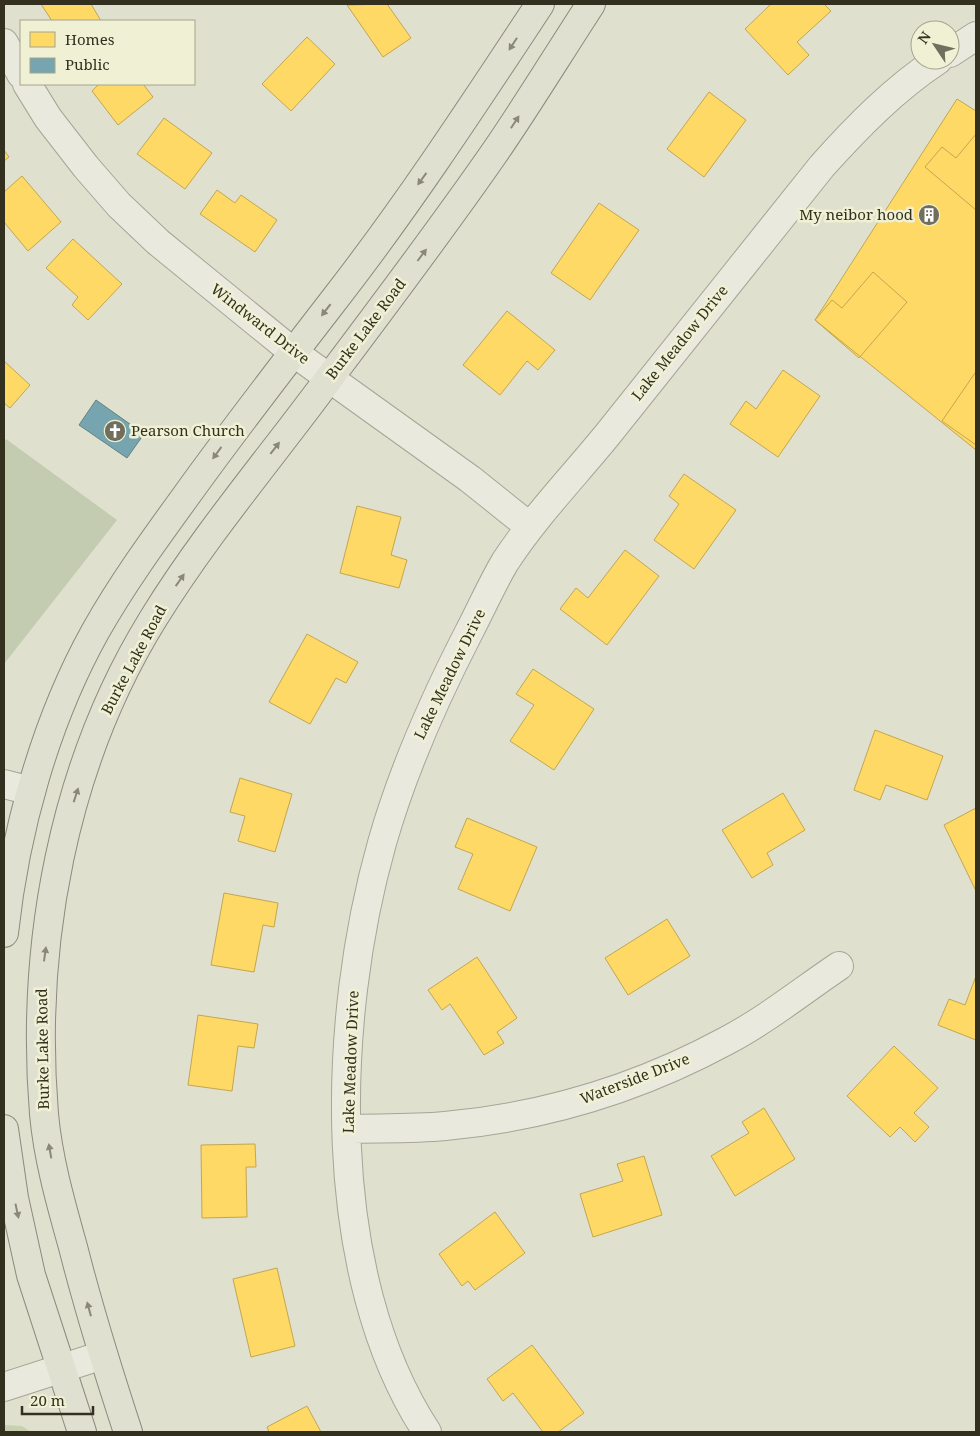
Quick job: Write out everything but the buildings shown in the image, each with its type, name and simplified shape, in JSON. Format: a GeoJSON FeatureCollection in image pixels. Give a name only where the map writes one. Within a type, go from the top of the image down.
{"type":"FeatureCollection","features":[{"type":"Feature","properties":{"kind":"main road"},"geometry":{"type":"LineString","coordinates":[[4,933],[13,863],[39,763],[65,698],[94,634],[119,592],[163,527],[293,352],[335,299],[444,148],[540,4]]}},
{"type":"Feature","properties":{"kind":"main road","name":"Burke Lake Road"},"geometry":{"type":"LineString","coordinates":[[128,1432],[103,1355],[56,1188],[44,1117],[42,981],[63,842],[94,740],[115,690],[152,620],[270,454],[330,378],[496,151],[591,4]]}},
{"type":"Feature","properties":{"kind":"main road"},"geometry":{"type":"LineString","coordinates":[[4,1129],[14,1198],[32,1275],[60,1370],[82,1432]]}},
{"type":"Feature","properties":{"kind":"street"},"geometry":{"type":"LineString","coordinates":[[960,46],[976,36]]}},
{"type":"Feature","properties":{"kind":"street"},"geometry":{"type":"LineString","coordinates":[[4,43],[20,72]]}},
{"type":"Feature","properties":{"kind":"street","name":"Lake Meadow Drive"},"geometry":{"type":"LineString","coordinates":[[427,1432],[400,1386],[383,1347],[370,1307],[360,1262],[350,1187],[347,1129],[348,1048],[354,977],[368,897],[382,842],[405,772],[451,667],[503,566],[530,527],[590,457],[822,166],[855,129],[889,98],[925,70]]}},
{"type":"Feature","properties":{"kind":"street","name":"Windward Drive"},"geometry":{"type":"LineString","coordinates":[[28,85],[48,118],[86,167],[158,242],[293,352],[470,479],[530,527]]}},
{"type":"Feature","properties":{"kind":"street"},"geometry":{"type":"LineString","coordinates":[[4,784],[31,791]]}},
{"type":"Feature","properties":{"kind":"street","name":"Waterside Drive"},"geometry":{"type":"LineString","coordinates":[[347,1129],[444,1126],[506,1118],[566,1105],[613,1091],[674,1067],[726,1041],[751,1027],[839,966]]}},
{"type":"Feature","properties":{"kind":"street"},"geometry":{"type":"LineString","coordinates":[[4,1388],[103,1355]]}},
{"type":"Feature","properties":{"kind":"green space"},"geometry":{"type":"Polygon","coordinates":[[[6,439],[117,520],[4,664],[4,442],[6,439]]]}},
{"type":"Feature","properties":{"kind":"green space"},"geometry":{"type":"Polygon","coordinates":[[[4,1425],[22,1426],[31,1432],[4,1432],[4,1425]]]}},
{"type":"Feature","properties":{"kind":"place","name":"My neibor hood"},"geometry":{"type":"Point","coordinates":[929,215]}},
{"type":"Feature","properties":{"kind":"place","name":"Pearson Church"},"geometry":{"type":"Point","coordinates":[115,431]}}]}
